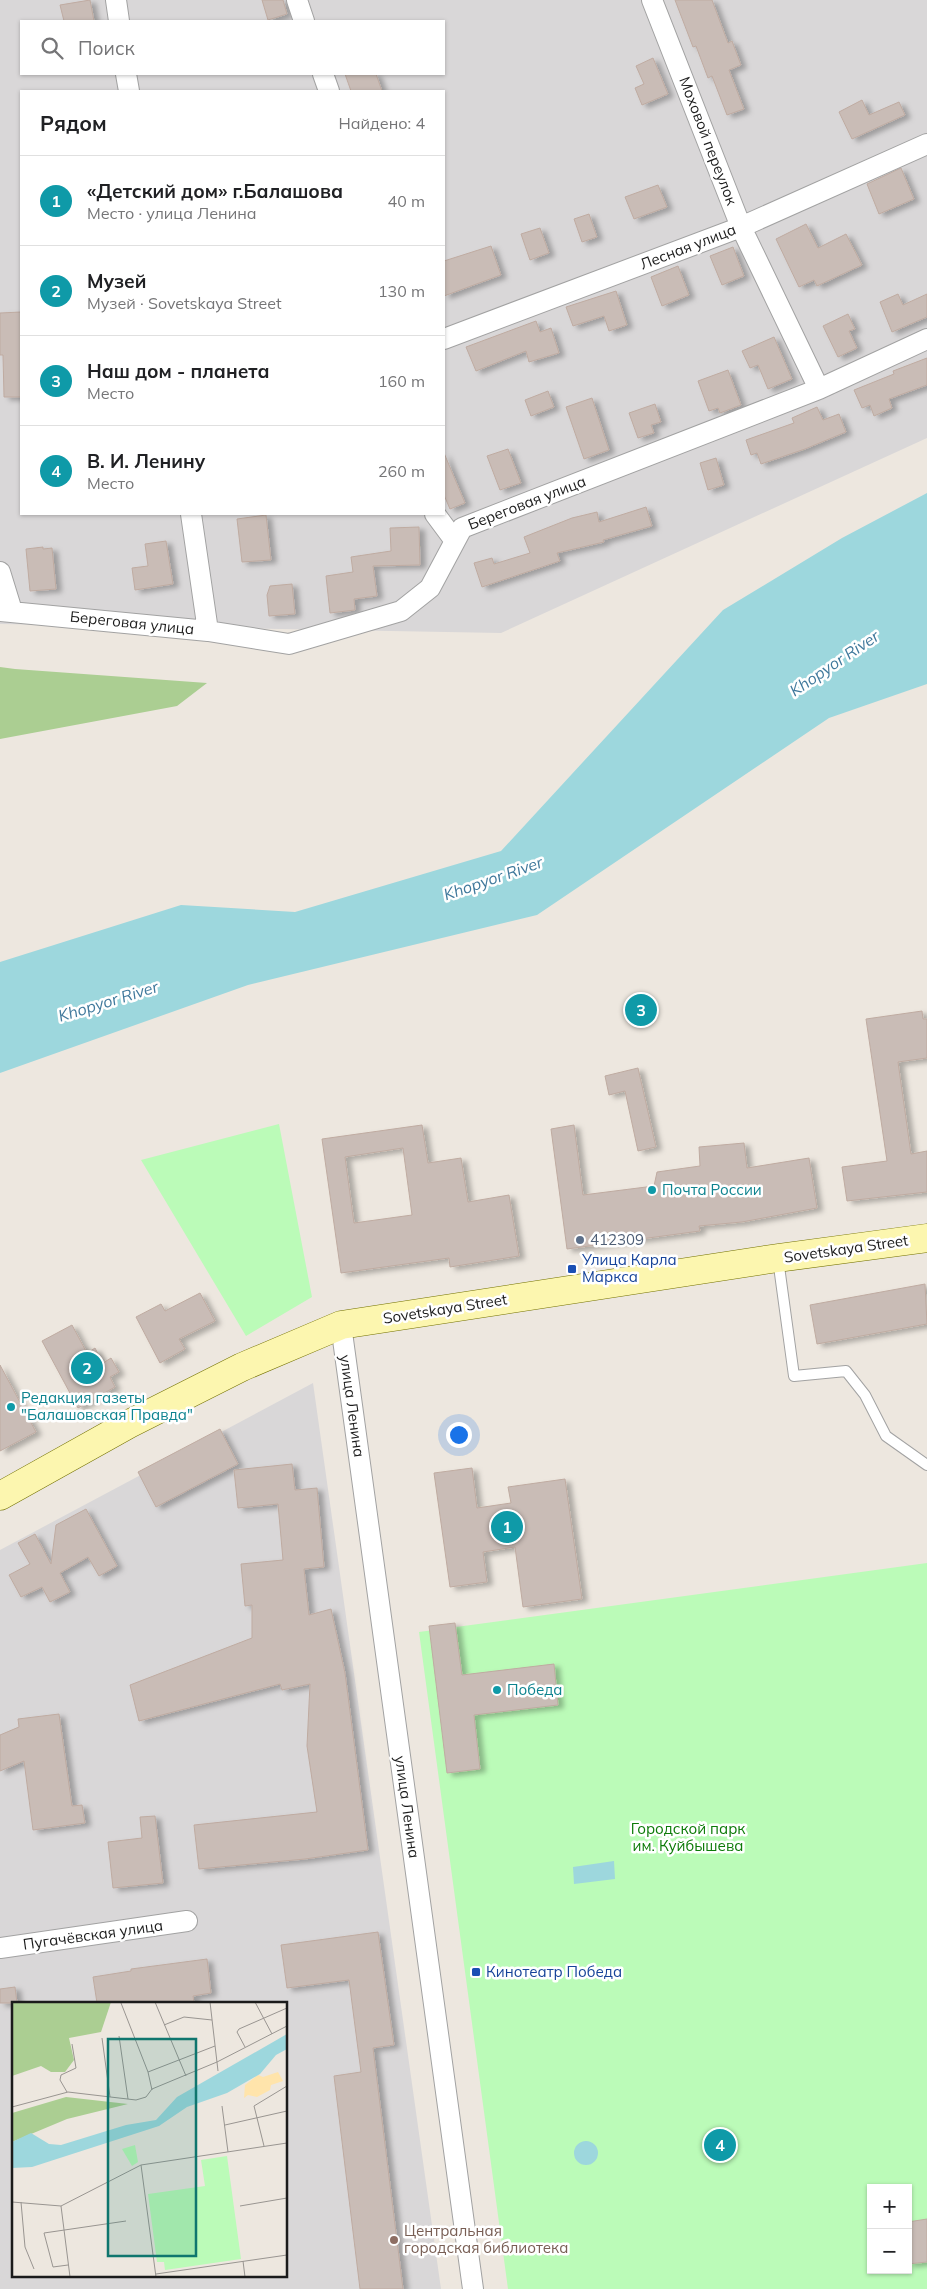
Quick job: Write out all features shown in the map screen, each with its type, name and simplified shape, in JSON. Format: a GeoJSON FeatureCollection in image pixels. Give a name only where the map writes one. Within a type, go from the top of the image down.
{"type":"FeatureCollection","features":[{"type":"Feature","properties":{"kind":"street"},"geometry":{"type":"LineString","coordinates":[[116,0],[119,20]]}},
{"type":"Feature","properties":{"kind":"street"},"geometry":{"type":"LineString","coordinates":[[297,0],[304,20]]}},
{"type":"Feature","properties":{"kind":"street","name":"Моховой переулок"},"geometry":{"type":"LineString","coordinates":[[652,0],[741,227],[819,389]]}},
{"type":"Feature","properties":{"kind":"street"},"geometry":{"type":"LineString","coordinates":[[126,75],[129,90]]}},
{"type":"Feature","properties":{"kind":"street"},"geometry":{"type":"LineString","coordinates":[[323,75],[329,90]]}},
{"type":"Feature","properties":{"kind":"street","name":"Лесная улица"},"geometry":{"type":"LineString","coordinates":[[445,339],[741,227],[927,144]]}},
{"type":"Feature","properties":{"kind":"street","name":"Береговая улица"},"geometry":{"type":"LineString","coordinates":[[6,611],[208,631],[289,644],[401,611],[430,588],[462,528],[819,389],[927,339]]}},
{"type":"Feature","properties":{"kind":"street"},"geometry":{"type":"LineString","coordinates":[[191,515],[208,631]]}},
{"type":"Feature","properties":{"kind":"street"},"geometry":{"type":"LineString","coordinates":[[436,515],[455,541]]}},
{"type":"Feature","properties":{"kind":"street"},"geometry":{"type":"LineString","coordinates":[[0,572],[6,611]]}},
{"type":"Feature","properties":{"kind":"street","name":"Sovetskaya Street"},"geometry":{"type":"LineString","coordinates":[[0,1496],[129,1424],[242,1367],[341,1325],[778,1258],[927,1238]]}},
{"type":"Feature","properties":{"kind":"street","name":"улица Ленина"},"geometry":{"type":"LineString","coordinates":[[341,1325],[473,2289]]}},
{"type":"Feature","properties":{"kind":"street","name":"Пугачёвская улица"},"geometry":{"type":"LineString","coordinates":[[0,1948],[187,1921]]}},
{"type":"Feature","properties":{"kind":"lane"},"geometry":{"type":"LineString","coordinates":[[778,1258],[794,1376],[846,1371],[865,1395],[886,1436],[927,1465]]}},
{"type":"Feature","properties":{"kind":"shaded area"},"geometry":{"type":"Polygon","coordinates":[[[0,0],[927,0],[927,438],[501,633],[0,624],[0,0]]]}},
{"type":"Feature","properties":{"kind":"shaded area"},"geometry":{"type":"Polygon","coordinates":[[[313,1383],[441,2289],[0,2289],[0,1550],[313,1383]]]}},
{"type":"Feature","properties":{"kind":"green space"},"geometry":{"type":"Polygon","coordinates":[[[0,667],[207,683],[177,706],[0,739],[0,667]]]}},
{"type":"Feature","properties":{"kind":"green space"},"geometry":{"type":"Polygon","coordinates":[[[279,1124],[312,1297],[246,1336],[141,1160],[279,1124]]]}},
{"type":"Feature","properties":{"kind":"green space","name":"Городской парк им. Куйбышева"},"geometry":{"type":"Polygon","coordinates":[[[927,1563],[927,2289],[508,2289],[419,1632],[927,1563]]]}},
{"type":"Feature","properties":{"kind":"water","name":"Khopyor River"},"geometry":{"type":"Polygon","coordinates":[[[927,493],[927,684],[829,718],[537,915],[248,985],[0,1073],[0,962],[181,905],[295,912],[501,851],[723,610],[842,538],[927,493]]]}},
{"type":"Feature","properties":{"kind":"water"},"geometry":{"type":"Polygon","coordinates":[[[614,1861],[615,1879],[574,1884],[573,1867],[614,1861]]]}},
{"type":"Feature","properties":{"kind":"water"},"geometry":{"type":"Polygon","coordinates":[[[586,2141],[591,2142],[597,2148],[597,2158],[591,2164],[586,2165],[581,2164],[575,2158],[574,2153],[575,2148],[581,2142],[586,2141]]]}},
{"type":"Feature","properties":{"kind":"building"},"geometry":{"type":"Polygon","coordinates":[[[90,0],[94,20],[64,20],[60,5],[90,0]]]}},
{"type":"Feature","properties":{"kind":"building"},"geometry":{"type":"Polygon","coordinates":[[[262,0],[283,0],[287,14],[268,20],[262,0]]]}},
{"type":"Feature","properties":{"kind":"building"},"geometry":{"type":"Polygon","coordinates":[[[675,0],[712,0],[728,43],[732,41],[741,65],[729,70],[744,109],[727,115],[712,76],[708,78],[696,46],[693,47],[675,0]]]}},
{"type":"Feature","properties":{"kind":"building"},"geometry":{"type":"Polygon","coordinates":[[[653,58],[668,94],[642,105],[635,88],[644,84],[636,66],[653,58]]]}},
{"type":"Feature","properties":{"kind":"building"},"geometry":{"type":"Polygon","coordinates":[[[345,75],[376,75],[382,90],[351,90],[345,75]]]}},
{"type":"Feature","properties":{"kind":"building"},"geometry":{"type":"Polygon","coordinates":[[[862,100],[869,115],[899,102],[905,115],[852,139],[839,112],[862,100]]]}},
{"type":"Feature","properties":{"kind":"building"},"geometry":{"type":"Polygon","coordinates":[[[901,168],[914,199],[879,214],[867,184],[901,168]]]}},
{"type":"Feature","properties":{"kind":"building"},"geometry":{"type":"Polygon","coordinates":[[[658,185],[667,207],[634,219],[625,197],[658,185]]]}},
{"type":"Feature","properties":{"kind":"building"},"geometry":{"type":"Polygon","coordinates":[[[589,214],[597,237],[582,242],[574,219],[589,214]]]}},
{"type":"Feature","properties":{"kind":"building"},"geometry":{"type":"Polygon","coordinates":[[[806,224],[818,248],[846,234],[862,265],[817,286],[814,280],[799,287],[776,239],[806,224]]]}},
{"type":"Feature","properties":{"kind":"building"},"geometry":{"type":"Polygon","coordinates":[[[540,228],[549,253],[530,260],[521,234],[540,228]]]}},
{"type":"Feature","properties":{"kind":"building"},"geometry":{"type":"Polygon","coordinates":[[[491,246],[501,275],[445,296],[445,261],[491,246]]]}},
{"type":"Feature","properties":{"kind":"building"},"geometry":{"type":"Polygon","coordinates":[[[733,247],[744,276],[722,285],[710,256],[733,247]]]}},
{"type":"Feature","properties":{"kind":"building"},"geometry":{"type":"Polygon","coordinates":[[[678,266],[689,295],[662,306],[651,277],[678,266]]]}},
{"type":"Feature","properties":{"kind":"building"},"geometry":{"type":"Polygon","coordinates":[[[616,291],[627,325],[609,331],[604,316],[573,326],[566,307],[616,291]]]}},
{"type":"Feature","properties":{"kind":"building"},"geometry":{"type":"Polygon","coordinates":[[[898,294],[903,305],[927,294],[927,317],[892,332],[880,302],[898,294]]]}},
{"type":"Feature","properties":{"kind":"building"},"geometry":{"type":"Polygon","coordinates":[[[20,312],[20,397],[4,397],[3,355],[0,355],[0,313],[20,312]]]}},
{"type":"Feature","properties":{"kind":"building"},"geometry":{"type":"Polygon","coordinates":[[[848,314],[855,329],[849,331],[857,348],[838,357],[823,326],[848,314]]]}},
{"type":"Feature","properties":{"kind":"building"},"geometry":{"type":"Polygon","coordinates":[[[536,321],[540,332],[551,328],[559,353],[529,362],[526,351],[476,371],[466,347],[536,321]]]}},
{"type":"Feature","properties":{"kind":"building"},"geometry":{"type":"Polygon","coordinates":[[[774,337],[792,379],[768,389],[758,365],[750,368],[742,351],[774,337]]]}},
{"type":"Feature","properties":{"kind":"building"},"geometry":{"type":"Polygon","coordinates":[[[927,358],[927,385],[889,399],[892,408],[874,416],[870,405],[862,408],[854,390],[894,374],[893,371],[927,358]]]}},
{"type":"Feature","properties":{"kind":"building"},"geometry":{"type":"Polygon","coordinates":[[[728,370],[741,405],[720,413],[718,408],[709,411],[698,381],[728,370]]]}},
{"type":"Feature","properties":{"kind":"building"},"geometry":{"type":"Polygon","coordinates":[[[548,391],[554,407],[531,416],[525,400],[548,391]]]}},
{"type":"Feature","properties":{"kind":"building"},"geometry":{"type":"Polygon","coordinates":[[[592,398],[609,450],[584,459],[566,407],[592,398]]]}},
{"type":"Feature","properties":{"kind":"building"},"geometry":{"type":"Polygon","coordinates":[[[655,404],[661,422],[651,425],[654,433],[638,438],[629,413],[655,404]]]}},
{"type":"Feature","properties":{"kind":"building"},"geometry":{"type":"Polygon","coordinates":[[[817,407],[823,420],[839,414],[846,432],[761,464],[757,453],[751,455],[746,440],[794,423],[792,418],[817,407]]]}},
{"type":"Feature","properties":{"kind":"building"},"geometry":{"type":"Polygon","coordinates":[[[508,449],[521,483],[500,490],[487,456],[508,449]]]}},
{"type":"Feature","properties":{"kind":"building"},"geometry":{"type":"Polygon","coordinates":[[[445,455],[465,503],[450,509],[445,497],[445,455]]]}},
{"type":"Feature","properties":{"kind":"building"},"geometry":{"type":"Polygon","coordinates":[[[716,458],[724,485],[708,490],[700,463],[716,458]]]}},
{"type":"Feature","properties":{"kind":"building"},"geometry":{"type":"Polygon","coordinates":[[[646,507],[652,526],[603,540],[604,542],[557,553],[560,561],[482,587],[474,563],[492,558],[494,564],[530,553],[524,537],[572,518],[597,512],[599,522],[646,507]]]}},
{"type":"Feature","properties":{"kind":"building"},"geometry":{"type":"Polygon","coordinates":[[[266,515],[271,560],[242,562],[237,519],[266,515]]]}},
{"type":"Feature","properties":{"kind":"building"},"geometry":{"type":"Polygon","coordinates":[[[419,527],[420,565],[373,566],[377,596],[354,599],[355,610],[330,613],[326,576],[353,572],[351,557],[391,551],[390,528],[419,527]]]}},
{"type":"Feature","properties":{"kind":"building"},"geometry":{"type":"Polygon","coordinates":[[[166,541],[173,584],[135,590],[132,568],[148,566],[145,544],[166,541]]]}},
{"type":"Feature","properties":{"kind":"building"},"geometry":{"type":"Polygon","coordinates":[[[43,547],[43,549],[52,548],[56,589],[30,591],[26,549],[43,547]]]}},
{"type":"Feature","properties":{"kind":"building"},"geometry":{"type":"Polygon","coordinates":[[[292,584],[295,614],[269,616],[267,595],[270,586],[292,584]]]}},
{"type":"Feature","properties":{"kind":"building"},"geometry":{"type":"Polygon","coordinates":[[[922,1011],[923,1019],[927,1019],[927,1058],[898,1062],[911,1154],[927,1151],[927,1192],[847,1201],[842,1167],[887,1161],[866,1019],[922,1011]]]}},
{"type":"Feature","properties":{"kind":"building"},"geometry":{"type":"Polygon","coordinates":[[[638,1068],[656,1147],[638,1151],[625,1091],[609,1095],[605,1076],[638,1068]]]}},
{"type":"Feature","properties":{"kind":"building"},"geometry":{"type":"Polygon","coordinates":[[[422,1125],[428,1163],[461,1158],[468,1202],[509,1195],[519,1256],[450,1267],[449,1258],[341,1273],[322,1139],[422,1125]],[[403,1148],[345,1157],[354,1223],[412,1215],[403,1148]]]}},
{"type":"Feature","properties":{"kind":"building"},"geometry":{"type":"Polygon","coordinates":[[[574,1125],[583,1195],[654,1186],[657,1172],[700,1166],[699,1147],[744,1143],[747,1168],[809,1158],[817,1208],[742,1222],[699,1226],[700,1231],[567,1249],[551,1129],[574,1125]]]}},
{"type":"Feature","properties":{"kind":"building"},"geometry":{"type":"Polygon","coordinates":[[[925,1284],[927,1324],[817,1344],[810,1305],[925,1284]]]}},
{"type":"Feature","properties":{"kind":"building"},"geometry":{"type":"Polygon","coordinates":[[[200,1293],[215,1321],[179,1339],[185,1349],[160,1363],[136,1317],[161,1304],[165,1311],[200,1293]]]}},
{"type":"Feature","properties":{"kind":"building"},"geometry":{"type":"Polygon","coordinates":[[[72,1325],[87,1353],[95,1348],[103,1363],[111,1358],[119,1372],[110,1377],[115,1387],[78,1408],[42,1341],[72,1325]]]}},
{"type":"Feature","properties":{"kind":"building","name":"Редакция газеты \"Балашовская Правда\""},"geometry":{"type":"Polygon","coordinates":[[[0,1365],[36,1432],[0,1451],[0,1365]]]}},
{"type":"Feature","properties":{"kind":"building"},"geometry":{"type":"Polygon","coordinates":[[[220,1429],[238,1464],[156,1507],[138,1472],[220,1429]]]}},
{"type":"Feature","properties":{"kind":"building"},"geometry":{"type":"Polygon","coordinates":[[[292,1464],[295,1490],[317,1488],[324,1567],[304,1569],[309,1615],[331,1609],[345,1673],[368,1850],[305,1859],[199,1869],[194,1825],[317,1812],[307,1746],[310,1684],[282,1690],[280,1684],[139,1721],[130,1685],[252,1638],[252,1605],[245,1606],[241,1564],[283,1560],[278,1504],[238,1508],[234,1470],[292,1464]]]}},
{"type":"Feature","properties":{"kind":"building"},"geometry":{"type":"Polygon","coordinates":[[[472,1468],[477,1508],[511,1503],[508,1487],[565,1479],[582,1599],[523,1607],[515,1547],[483,1552],[487,1582],[450,1587],[434,1473],[472,1468]]]}},
{"type":"Feature","properties":{"kind":"building"},"geometry":{"type":"Polygon","coordinates":[[[86,1509],[117,1566],[99,1576],[88,1557],[60,1573],[70,1592],[50,1602],[42,1587],[21,1597],[9,1575],[30,1564],[18,1543],[35,1534],[51,1564],[56,1525],[86,1509]]]}},
{"type":"Feature","properties":{"kind":"building","name":"Победа"},"geometry":{"type":"Polygon","coordinates":[[[455,1623],[462,1675],[554,1664],[558,1705],[474,1715],[480,1769],[447,1773],[429,1626],[455,1623]]]}},
{"type":"Feature","properties":{"kind":"building"},"geometry":{"type":"Polygon","coordinates":[[[59,1714],[72,1806],[82,1805],[85,1823],[33,1830],[24,1761],[0,1771],[0,1735],[19,1727],[18,1719],[59,1714]]]}},
{"type":"Feature","properties":{"kind":"building"},"geometry":{"type":"Polygon","coordinates":[[[155,1816],[163,1883],[113,1888],[108,1842],[142,1838],[140,1817],[155,1816]]]}},
{"type":"Feature","properties":{"kind":"building"},"geometry":{"type":"Polygon","coordinates":[[[378,1932],[394,2045],[373,2048],[403,2289],[360,2289],[334,2076],[361,2072],[349,1980],[287,1988],[281,1945],[378,1932]]]}},
{"type":"Feature","properties":{"kind":"building"},"geometry":{"type":"Polygon","coordinates":[[[207,1959],[211,1993],[193,1996],[194,2002],[97,2002],[93,1977],[131,1971],[131,1969],[207,1959]]]}},
{"type":"Feature","properties":{"kind":"building"},"geometry":{"type":"Polygon","coordinates":[[[15,1987],[17,2002],[0,2003],[0,1989],[15,1987]]]}},
{"type":"Feature","properties":{"kind":"building"},"geometry":{"type":"Polygon","coordinates":[[[927,2219],[927,2262],[912,2264],[912,2221],[927,2219]]]}},
{"type":"Feature","properties":{"kind":"place","name":"Наш дом - планета"},"geometry":{"type":"Point","coordinates":[641,1010]}},
{"type":"Feature","properties":{"kind":"place","name":"Почта России"},"geometry":{"type":"Point","coordinates":[652,1190]}},
{"type":"Feature","properties":{"kind":"place","name":"412309"},"geometry":{"type":"Point","coordinates":[580,1240]}},
{"type":"Feature","properties":{"kind":"place","name":"Улица Карла Маркса"},"geometry":{"type":"Point","coordinates":[572,1269]}},
{"type":"Feature","properties":{"kind":"place","name":"Музей"},"geometry":{"type":"Point","coordinates":[87,1368]}},
{"type":"Feature","properties":{"kind":"place","name":"Редакция газеты \"Балашовская Правда\""},"geometry":{"type":"Point","coordinates":[11,1407]}},
{"type":"Feature","properties":{"kind":"place","name":"«Детский дом» г.Балашова"},"geometry":{"type":"Point","coordinates":[507,1527]}},
{"type":"Feature","properties":{"kind":"place","name":"Победа"},"geometry":{"type":"Point","coordinates":[497,1690]}},
{"type":"Feature","properties":{"kind":"place","name":"Кинотеатр Победа"},"geometry":{"type":"Point","coordinates":[476,1972]}},
{"type":"Feature","properties":{"kind":"place","name":"В. И. Ленину"},"geometry":{"type":"Point","coordinates":[720,2145]}},
{"type":"Feature","properties":{"kind":"place","name":"Центральная городская библиотека"},"geometry":{"type":"Point","coordinates":[394,2240]}}]}
